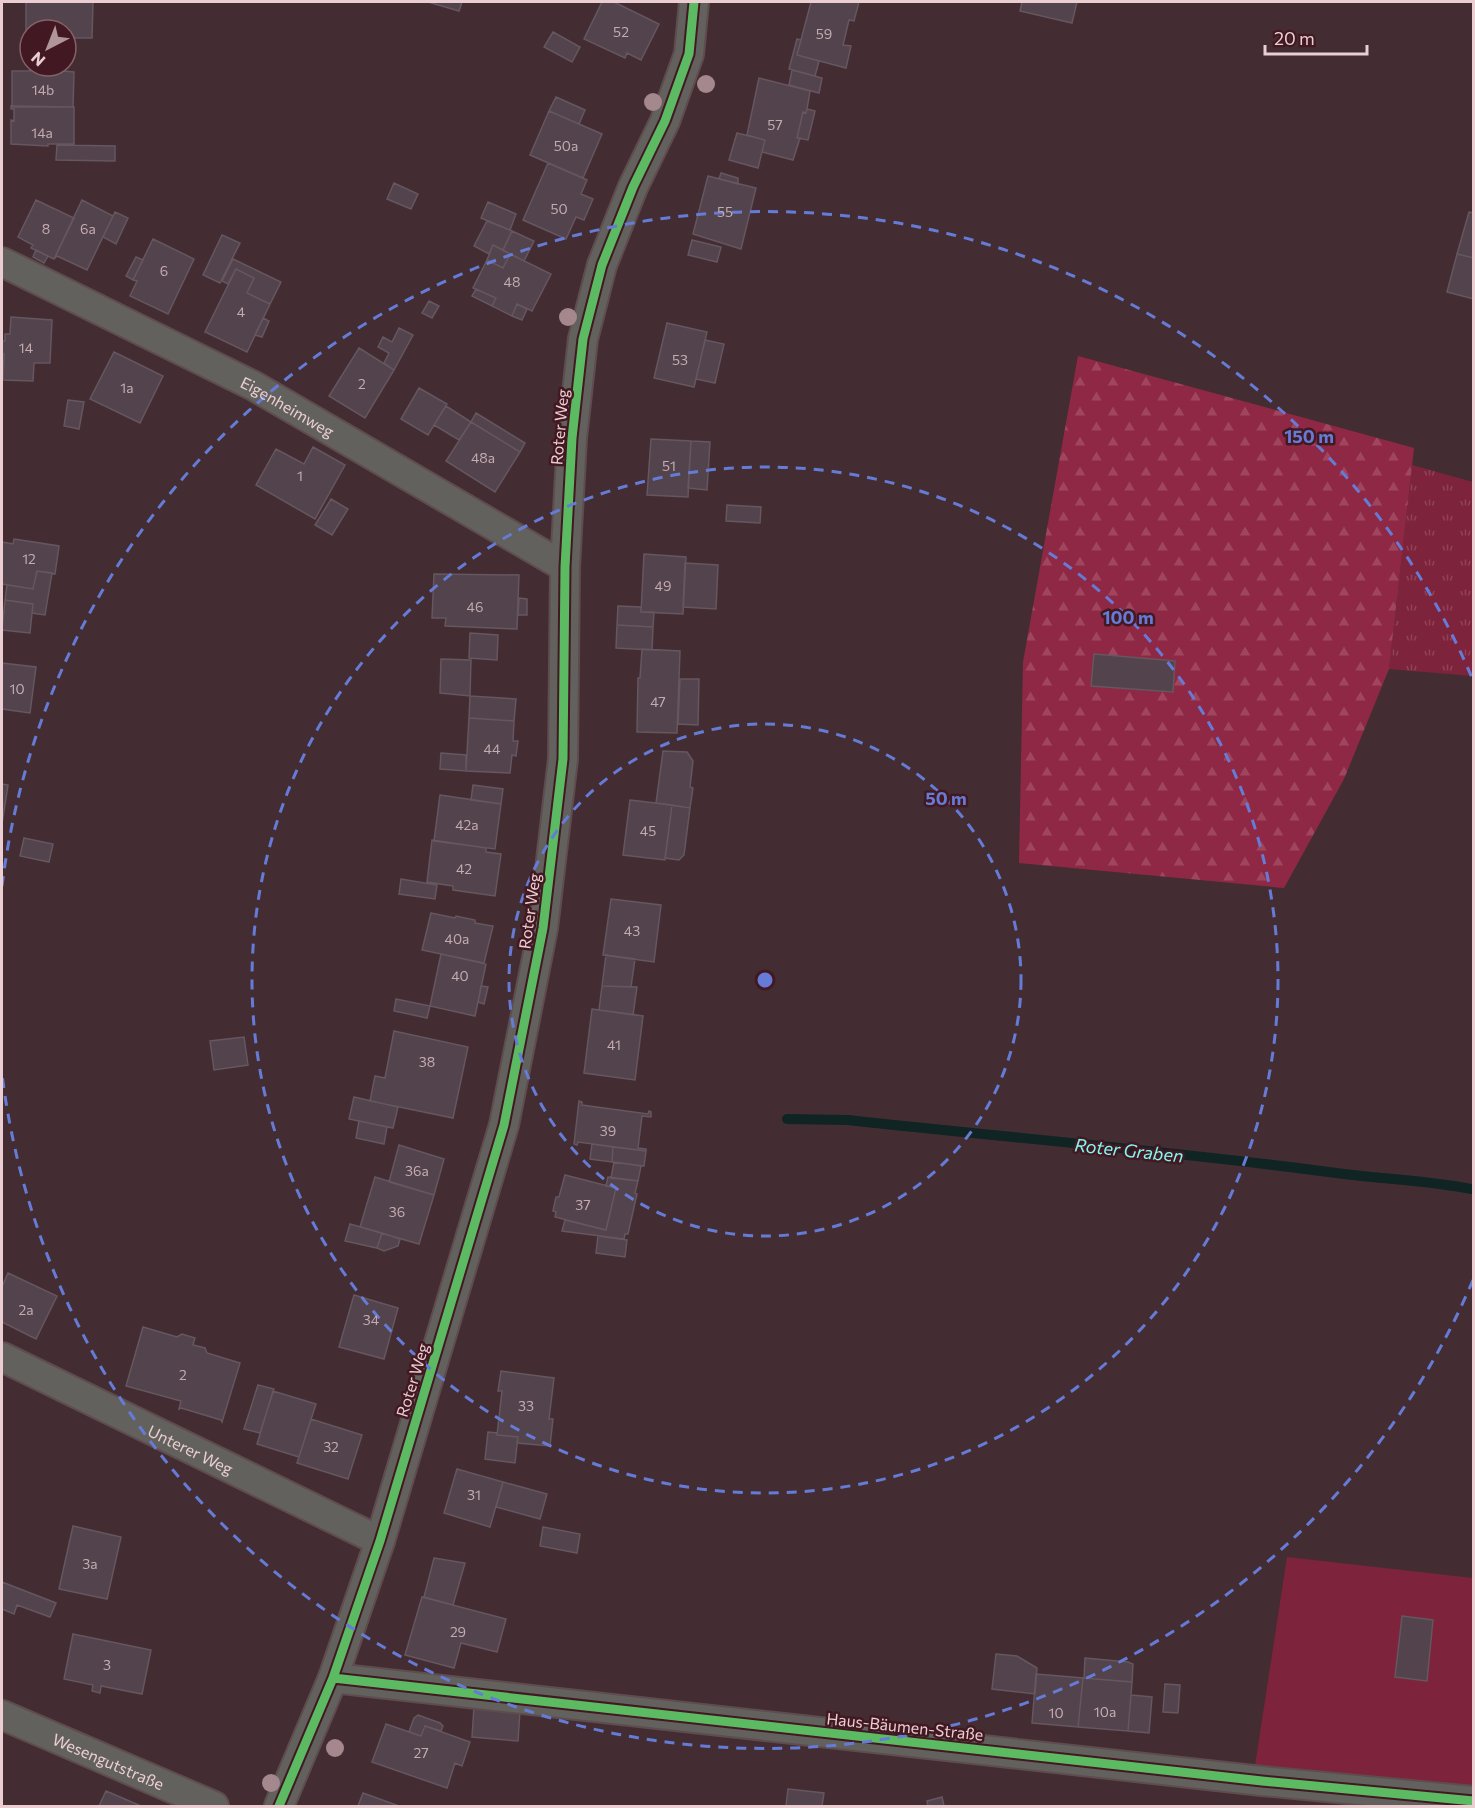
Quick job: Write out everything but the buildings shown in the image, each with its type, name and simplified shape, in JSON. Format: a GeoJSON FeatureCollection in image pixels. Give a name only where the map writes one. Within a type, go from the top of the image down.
{"type":"FeatureCollection","features":[{"type":"Feature","properties":{"kind":"street","name":"Roter Weg"},"geometry":{"type":"LineString","coordinates":[[279,1806],[333,1678],[380,1541],[504,1125],[543,928],[563,759],[565,567],[572,438],[583,339],[602,265],[633,187],[665,121],[689,54],[694,2]]}},
{"type":"Feature","properties":{"kind":"street","name":"Eigenheimweg"},"geometry":{"type":"LineString","coordinates":[[2,262],[254,386],[565,567]]}},
{"type":"Feature","properties":{"kind":"street","name":"Unterer Weg"},"geometry":{"type":"LineString","coordinates":[[2,1357],[380,1541]]}},
{"type":"Feature","properties":{"kind":"street","name":"Haus-Bäumen-Straße"},"geometry":{"type":"LineString","coordinates":[[333,1678],[1262,1781],[1473,1801]]}},
{"type":"Feature","properties":{"kind":"street","name":"Wesengutstraße"},"geometry":{"type":"LineString","coordinates":[[2,1715],[214,1806]]}},
{"type":"Feature","properties":{"kind":"green space"},"geometry":{"type":"Polygon","coordinates":[[[1078,356],[1414,448],[1389,669],[1344,779],[1284,888],[1019,863],[1023,662],[1078,356]]]}},
{"type":"Feature","properties":{"kind":"green space"},"geometry":{"type":"Polygon","coordinates":[[[1412,465],[1473,482],[1473,676],[1389,669],[1412,465]]]}},
{"type":"Feature","properties":{"kind":"green space"},"geometry":{"type":"Polygon","coordinates":[[[1287,1557],[1473,1578],[1473,1796],[1254,1772],[1287,1557]]]}},
{"type":"Feature","properties":{"kind":"waterway","name":"Roter Graben"},"geometry":{"type":"LineString","coordinates":[[787,1119],[848,1120],[1214,1158],[1471,1189]]}},
{"type":"Feature","properties":{"kind":"cycle path"},"geometry":{"type":"LineString","coordinates":[[279,1806],[333,1678],[380,1541],[504,1125],[543,928],[563,759],[565,567],[572,438],[583,339],[602,265],[633,187],[665,121],[689,54],[694,2]]}},
{"type":"Feature","properties":{"kind":"cycle path"},"geometry":{"type":"LineString","coordinates":[[333,1678],[1262,1781],[1474,1801]]}}]}
